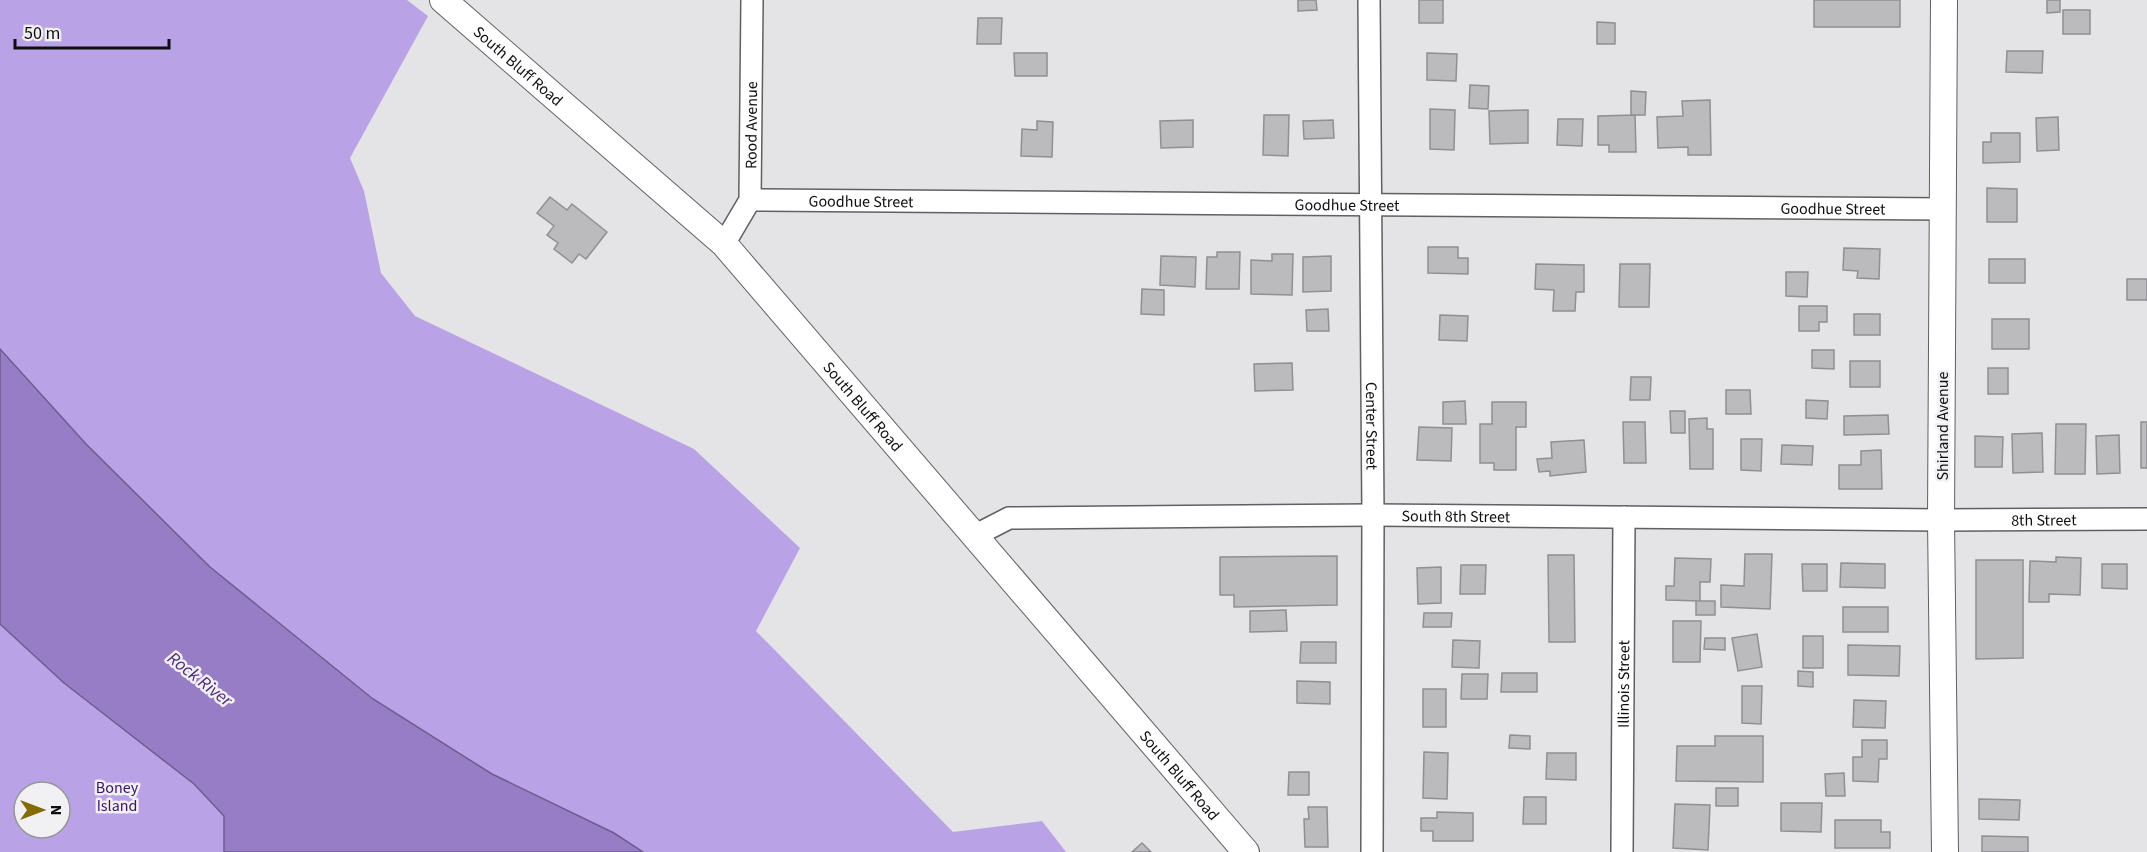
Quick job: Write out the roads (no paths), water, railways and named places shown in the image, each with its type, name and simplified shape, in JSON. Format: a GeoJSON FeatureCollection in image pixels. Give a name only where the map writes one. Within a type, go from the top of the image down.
{"type":"FeatureCollection","features":[{"type":"Feature","properties":{"kind":"street","name":"South Bluff Road"},"geometry":{"type":"LineString","coordinates":[[443,0],[724,244],[1246,852]]}},
{"type":"Feature","properties":{"kind":"street","name":"Rood Avenue"},"geometry":{"type":"LineString","coordinates":[[750,200],[752,0]]}},
{"type":"Feature","properties":{"kind":"street","name":"Center Street"},"geometry":{"type":"LineString","coordinates":[[1369,0],[1373,514],[1372,852]]}},
{"type":"Feature","properties":{"kind":"street","name":"Shirland Avenue"},"geometry":{"type":"LineString","coordinates":[[1944,0],[1941,520],[1945,852]]}},
{"type":"Feature","properties":{"kind":"street"},"geometry":{"type":"LineString","coordinates":[[724,244],[750,200]]}},
{"type":"Feature","properties":{"kind":"street","name":"Goodhue Street"},"geometry":{"type":"LineString","coordinates":[[750,200],[1943,209]]}},
{"type":"Feature","properties":{"kind":"street","name":"South 8th Street"},"geometry":{"type":"LineString","coordinates":[[976,535],[1009,518],[1373,514],[1941,520]]}},
{"type":"Feature","properties":{"kind":"street","name":"Illinois Street"},"geometry":{"type":"LineString","coordinates":[[1622,852],[1624,517]]}},
{"type":"Feature","properties":{"kind":"street","name":"8th Street"},"geometry":{"type":"LineString","coordinates":[[1941,520],[2147,519]]}},
{"type":"Feature","properties":{"kind":"water","name":"Rock River"},"geometry":{"type":"Polygon","coordinates":[[[0,349],[86,444],[210,567],[373,699],[492,774],[614,833],[643,852],[224,852],[224,816],[194,784],[64,683],[0,624],[0,349]]]}},
{"type":"Feature","properties":{"kind":"park label","name":"Boney Island"},"geometry":{"type":"Point","coordinates":[117,796]}}]}
